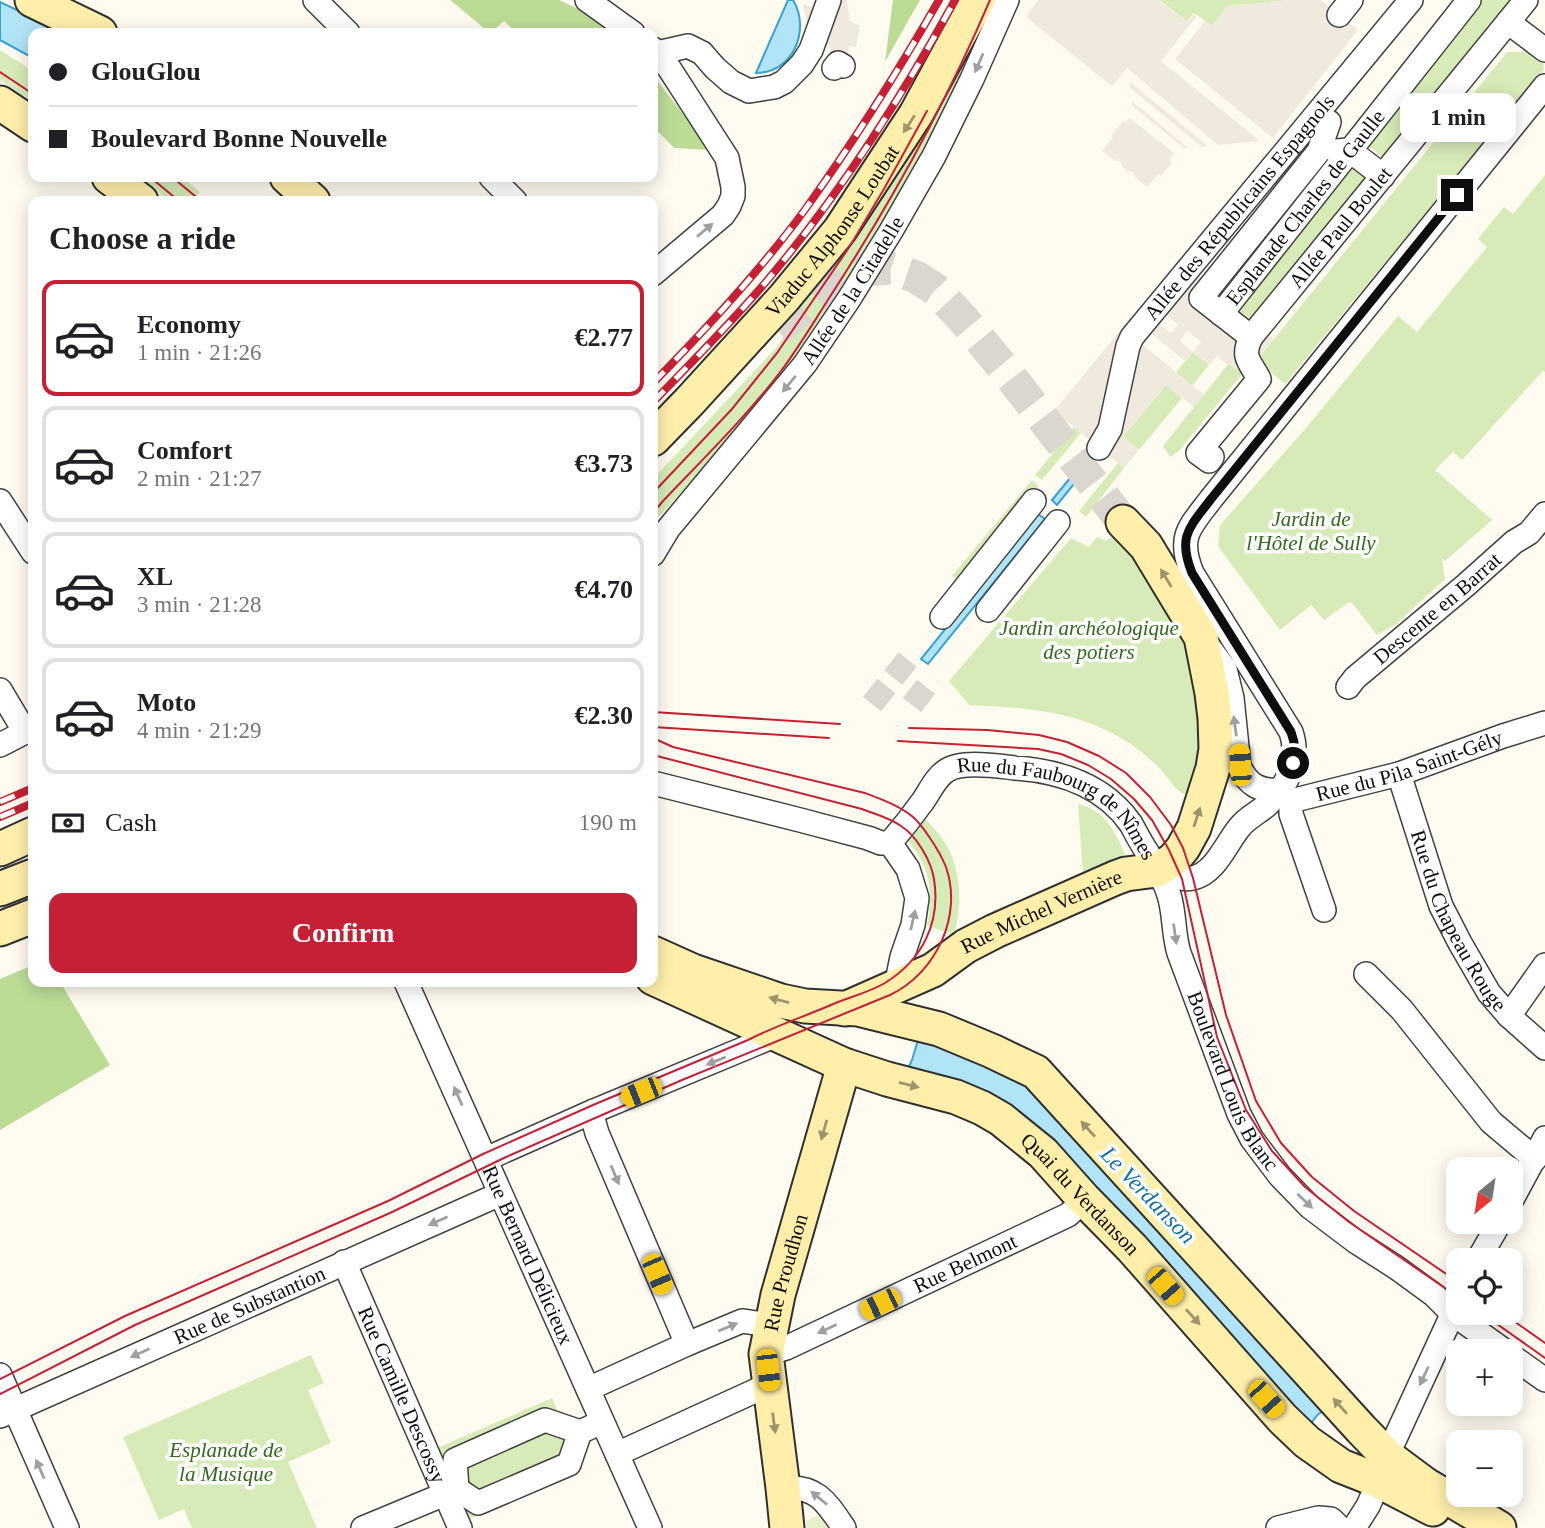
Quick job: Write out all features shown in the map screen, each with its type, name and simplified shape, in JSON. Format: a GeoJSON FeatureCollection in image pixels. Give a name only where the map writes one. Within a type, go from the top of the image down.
{"type":"FeatureCollection","features":[{"type":"Feature","properties":{"kind":"main road"},"geometry":{"type":"LineString","coordinates":[[32,0],[90,28]]}},
{"type":"Feature","properties":{"kind":"main road","name":"Viaduc Alphonse Loubat"},"geometry":{"type":"LineString","coordinates":[[658,434],[784,298],[840,230],[916,114],[978,0]]}},
{"type":"Feature","properties":{"kind":"main road"},"geometry":{"type":"LineString","coordinates":[[0,103],[28,122]]}},
{"type":"Feature","properties":{"kind":"main road"},"geometry":{"type":"LineString","coordinates":[[116,182],[134,196]]}},
{"type":"Feature","properties":{"kind":"main road"},"geometry":{"type":"LineString","coordinates":[[292,182],[308,196]]}},
{"type":"Feature","properties":{"kind":"main road"},"geometry":{"type":"LineString","coordinates":[[658,455],[777,329]]}},
{"type":"Feature","properties":{"kind":"main road"},"geometry":{"type":"LineString","coordinates":[[1123,522],[1146,546],[1201,637],[1215,718],[1216,749],[1213,768],[1194,828],[1173,860],[1157,870]]}},
{"type":"Feature","properties":{"kind":"main road"},"geometry":{"type":"LineString","coordinates":[[0,849],[28,836]]}},
{"type":"Feature","properties":{"kind":"main road","name":"Rue Michel Vernière"},"geometry":{"type":"LineString","coordinates":[[846,1009],[933,970],[967,946],[995,931],[1115,878],[1157,870]]}},
{"type":"Feature","properties":{"kind":"main road"},"geometry":{"type":"LineString","coordinates":[[0,889],[28,878]]}},
{"type":"Feature","properties":{"kind":"main road"},"geometry":{"type":"LineString","coordinates":[[0,929],[28,918]]}},
{"type":"Feature","properties":{"kind":"main road","name":"Quai du Verdanson"},"geometry":{"type":"LineString","coordinates":[[658,955],[693,971],[781,1002],[872,1012],[939,1028],[1036,1072],[1361,1429],[1383,1468],[1466,1528]]}},
{"type":"Feature","properties":{"kind":"main road"},"geometry":{"type":"LineString","coordinates":[[933,970],[932,1010],[939,1028]]}},
{"type":"Feature","properties":{"kind":"main road","name":"Quai du Verdanson"},"geometry":{"type":"LineString","coordinates":[[658,980],[844,1065],[956,1097],[1001,1119],[1043,1153],[1307,1443],[1341,1466],[1383,1468],[1426,1485],[1499,1528]]}},
{"type":"Feature","properties":{"kind":"main road","name":"Quai du Verdanson"},"geometry":{"type":"LineString","coordinates":[[779,1034],[846,1009]]}},
{"type":"Feature","properties":{"kind":"main road","name":"Rue Proudhon"},"geometry":{"type":"LineString","coordinates":[[787,1528],[769,1355],[789,1255],[844,1065]]}},
{"type":"Feature","properties":{"kind":"street"},"geometry":{"type":"LineString","coordinates":[[315,0],[343,28]]}},
{"type":"Feature","properties":{"kind":"street"},"geometry":{"type":"LineString","coordinates":[[587,0],[626,28]]}},
{"type":"Feature","properties":{"kind":"street"},"geometry":{"type":"LineString","coordinates":[[658,51],[688,46],[702,53],[731,82],[749,91],[774,87],[784,82],[802,64],[811,50],[829,0]]}},
{"type":"Feature","properties":{"kind":"street","name":"Allée de la Citadelle"},"geometry":{"type":"LineString","coordinates":[[658,546],[668,529],[805,364],[849,299],[934,156],[972,79],[1006,0]]}},
{"type":"Feature","properties":{"kind":"street","name":"Allée des Républicains Espagnols"},"geometry":{"type":"LineString","coordinates":[[1101,444],[1110,429],[1132,337],[1411,0]]}},
{"type":"Feature","properties":{"kind":"street","name":"Esplanade Charles de Gaulle"},"geometry":{"type":"LineString","coordinates":[[1221,314],[1469,0]]}},
{"type":"Feature","properties":{"kind":"street","name":"Allée Paul Boulet"},"geometry":{"type":"LineString","coordinates":[[1255,332],[1526,0]]}},
{"type":"Feature","properties":{"kind":"street"},"geometry":{"type":"LineString","coordinates":[[1508,22],[1545,50]]}},
{"type":"Feature","properties":{"kind":"street"},"geometry":{"type":"LineString","coordinates":[[658,55],[727,158],[733,196],[723,215],[658,270]]}},
{"type":"Feature","properties":{"kind":"street"},"geometry":{"type":"LineString","coordinates":[[1324,910],[1286,796],[1293,763],[1294,742],[1291,732],[1192,573],[1184,549],[1185,539],[1211,499],[1545,86]]}},
{"type":"Feature","properties":{"kind":"street"},"geometry":{"type":"LineString","coordinates":[[1319,151],[1329,122]]}},
{"type":"Feature","properties":{"kind":"street"},"geometry":{"type":"LineString","coordinates":[[1349,150],[1382,176]]}},
{"type":"Feature","properties":{"kind":"street","name":"Allée des Républicains Espagnols"},"geometry":{"type":"LineString","coordinates":[[1255,332],[1221,314],[1201,298],[1319,151],[1349,150]]}},
{"type":"Feature","properties":{"kind":"street"},"geometry":{"type":"LineString","coordinates":[[496,182],[510,196]]}},
{"type":"Feature","properties":{"kind":"street"},"geometry":{"type":"LineString","coordinates":[[1212,457],[1209,461],[1198,453],[1259,379],[1245,352],[1255,332]]}},
{"type":"Feature","properties":{"kind":"street"},"geometry":{"type":"LineString","coordinates":[[0,501],[28,544]]}},
{"type":"Feature","properties":{"kind":"street"},"geometry":{"type":"LineString","coordinates":[[942,617],[1034,501]]}},
{"type":"Feature","properties":{"kind":"street","name":"Descente en Barrat"},"geometry":{"type":"LineString","coordinates":[[1348,687],[1355,678],[1514,542],[1537,540],[1535,525],[1545,514]]}},
{"type":"Feature","properties":{"kind":"street"},"geometry":{"type":"LineString","coordinates":[[988,610],[1058,522]]}},
{"type":"Feature","properties":{"kind":"street"},"geometry":{"type":"LineString","coordinates":[[1201,637],[1225,669],[1243,774],[1261,789],[1286,796]]}},
{"type":"Feature","properties":{"kind":"street"},"geometry":{"type":"LineString","coordinates":[[0,690],[28,729]]}},
{"type":"Feature","properties":{"kind":"street","name":"Rue du Pila Saint-Gély"},"geometry":{"type":"LineString","coordinates":[[1286,796],[1299,799],[1399,775],[1503,736],[1544,726]]}},
{"type":"Feature","properties":{"kind":"street"},"geometry":{"type":"LineString","coordinates":[[0,745],[28,731]]}},
{"type":"Feature","properties":{"kind":"street","name":"Rue du Faubourg de Nîmes"},"geometry":{"type":"LineString","coordinates":[[890,843],[946,771],[962,766],[984,765],[1020,768],[1066,776],[1090,787],[1108,800],[1131,825],[1157,870]]}},
{"type":"Feature","properties":{"kind":"street","name":"Rue du Chapeau Rouge"},"geometry":{"type":"LineString","coordinates":[[1399,775],[1441,906],[1460,943],[1489,993],[1509,1016],[1545,1048]]}},
{"type":"Feature","properties":{"kind":"street"},"geometry":{"type":"LineString","coordinates":[[658,784],[814,823],[881,843],[890,843],[908,869],[917,898],[913,925],[896,986]]}},
{"type":"Feature","properties":{"kind":"street"},"geometry":{"type":"LineString","coordinates":[[1157,870],[1182,879],[1203,874],[1210,869],[1240,826],[1268,804],[1286,796]]}},
{"type":"Feature","properties":{"kind":"street","name":"Boulevard Louis Blanc"},"geometry":{"type":"LineString","coordinates":[[1157,870],[1172,903],[1179,953],[1238,1114],[1252,1139],[1280,1176],[1310,1207],[1446,1302]]}},
{"type":"Feature","properties":{"kind":"street"},"geometry":{"type":"LineString","coordinates":[[1509,1016],[1545,965]]}},
{"type":"Feature","properties":{"kind":"street"},"geometry":{"type":"LineString","coordinates":[[1366,974],[1402,1010],[1491,1122],[1535,1159]]}},
{"type":"Feature","properties":{"kind":"street","name":"Rue Bernard Délicieux"},"geometry":{"type":"LineString","coordinates":[[408,987],[650,1528]]}},
{"type":"Feature","properties":{"kind":"street"},"geometry":{"type":"LineString","coordinates":[[486,1159],[779,1034]]}},
{"type":"Feature","properties":{"kind":"street"},"geometry":{"type":"LineString","coordinates":[[594,1111],[597,1133],[687,1344]]}},
{"type":"Feature","properties":{"kind":"street"},"geometry":{"type":"LineString","coordinates":[[1523,1180],[1545,1138]]}},
{"type":"Feature","properties":{"kind":"street","name":"Rue de Substantion"},"geometry":{"type":"LineString","coordinates":[[7,1413],[500,1194]]}},
{"type":"Feature","properties":{"kind":"street","name":"Rue Belmont"},"geometry":{"type":"LineString","coordinates":[[617,1454],[757,1390],[769,1355],[1068,1214],[1084,1199]]}},
{"type":"Feature","properties":{"kind":"street","name":"Rue Camille Descossy"},"geometry":{"type":"LineString","coordinates":[[344,1262],[451,1491],[460,1528]]}},
{"type":"Feature","properties":{"kind":"street"},"geometry":{"type":"LineString","coordinates":[[589,1389],[742,1321],[769,1355]]}},
{"type":"Feature","properties":{"kind":"street"},"geometry":{"type":"LineString","coordinates":[[1354,1528],[1368,1506],[1447,1325]]}},
{"type":"Feature","properties":{"kind":"street","name":"Boulevard Louis Blanc"},"geometry":{"type":"LineString","coordinates":[[1474,1325],[1490,1339]]}},
{"type":"Feature","properties":{"kind":"street"},"geometry":{"type":"LineString","coordinates":[[1523,1364],[1545,1380]]}},
{"type":"Feature","properties":{"kind":"street"},"geometry":{"type":"LineString","coordinates":[[0,1375],[7,1413],[67,1528]]}},
{"type":"Feature","properties":{"kind":"street"},"geometry":{"type":"LineString","coordinates":[[451,1491],[455,1460],[545,1420],[580,1432],[602,1422]]}},
{"type":"Feature","properties":{"kind":"street"},"geometry":{"type":"LineString","coordinates":[[363,1528],[451,1491],[478,1503],[569,1464],[580,1432]]}},
{"type":"Feature","properties":{"kind":"street"},"geometry":{"type":"LineString","coordinates":[[783,1488],[798,1487],[814,1492],[826,1502],[844,1528]]}},
{"type":"Feature","properties":{"kind":"street"},"geometry":{"type":"LineString","coordinates":[[1278,1528],[1318,1518],[1331,1519],[1340,1528]]}},
{"type":"Feature","properties":{"kind":"green space"},"geometry":{"type":"Polygon","coordinates":[[[450,0],[559,0],[587,13],[605,28],[512,28],[504,21],[496,28],[484,28],[450,0]]]}},
{"type":"Feature","properties":{"kind":"green space"},"geometry":{"type":"Polygon","coordinates":[[[893,0],[920,0],[885,62],[893,0]]]}},
{"type":"Feature","properties":{"kind":"green space"},"geometry":{"type":"Polygon","coordinates":[[[1159,0],[1289,0],[1227,6],[1212,26],[1194,13],[1187,21],[1159,0]]]}},
{"type":"Feature","properties":{"kind":"green space"},"geometry":{"type":"Polygon","coordinates":[[[1482,0],[1516,0],[1385,160],[1366,143],[1482,0]]]}},
{"type":"Feature","properties":{"kind":"green space"},"geometry":{"type":"Polygon","coordinates":[[[956,47],[971,53],[899,197],[823,324],[745,425],[658,518],[658,474],[776,348],[803,309],[791,299],[956,47]]]}},
{"type":"Feature","properties":{"kind":"green space"},"geometry":{"type":"Polygon","coordinates":[[[0,50],[28,68],[28,99],[0,80],[0,50]]]}},
{"type":"Feature","properties":{"kind":"green space"},"geometry":{"type":"Polygon","coordinates":[[[1507,52],[1531,52],[1543,61],[1544,69],[1285,384],[1264,367],[1261,355],[1507,52]]]}},
{"type":"Feature","properties":{"kind":"green space"},"geometry":{"type":"Polygon","coordinates":[[[658,81],[711,150],[674,148],[658,131],[658,81]]]}},
{"type":"Feature","properties":{"kind":"green space"},"geometry":{"type":"Polygon","coordinates":[[[1350,163],[1370,178],[1254,322],[1236,308],[1350,163]]]}},
{"type":"Feature","properties":{"kind":"green space","name":"Jardin de l'Hôtel de Sully"},"geometry":{"type":"Polygon","coordinates":[[[1545,175],[1545,372],[1543,371],[1462,460],[1453,452],[1435,470],[1492,520],[1445,561],[1442,559],[1445,579],[1396,624],[1377,635],[1349,602],[1324,620],[1311,605],[1280,630],[1218,546],[1220,525],[1306,428],[1398,316],[1417,332],[1487,247],[1478,239],[1504,207],[1513,214],[1545,175]]]}},
{"type":"Feature","properties":{"kind":"green space"},"geometry":{"type":"Polygon","coordinates":[[[146,182],[188,182],[200,192],[196,196],[163,196],[146,182]]]}},
{"type":"Feature","properties":{"kind":"green space"},"geometry":{"type":"Polygon","coordinates":[[[1193,352],[1209,365],[1192,386],[1176,372],[1193,352]]]}},
{"type":"Feature","properties":{"kind":"green space"},"geometry":{"type":"Polygon","coordinates":[[[1229,363],[1242,374],[1179,451],[1170,457],[1163,446],[1229,363]]]}},
{"type":"Feature","properties":{"kind":"green space"},"geometry":{"type":"Polygon","coordinates":[[[1166,385],[1182,398],[1139,450],[1123,437],[1166,385]]]}},
{"type":"Feature","properties":{"kind":"green space"},"geometry":{"type":"Polygon","coordinates":[[[1074,427],[1081,433],[1042,480],[1035,475],[1074,427]]]}},
{"type":"Feature","properties":{"kind":"green space"},"geometry":{"type":"Polygon","coordinates":[[[1118,463],[1124,468],[1086,517],[1079,511],[1118,463]]]}},
{"type":"Feature","properties":{"kind":"green space"},"geometry":{"type":"Polygon","coordinates":[[[1032,480],[1039,486],[959,581],[952,576],[1032,480]]]}},
{"type":"Feature","properties":{"kind":"green space","name":"Jardin archéologique des potiers"},"geometry":{"type":"Polygon","coordinates":[[[1115,532],[1181,635],[1196,665],[1201,759],[1188,795],[1175,787],[1161,770],[1132,745],[1113,734],[1094,725],[1054,713],[969,705],[949,681],[1071,538],[1089,547],[1097,537],[1107,541],[1115,532]]]}},
{"type":"Feature","properties":{"kind":"green space"},"geometry":{"type":"Polygon","coordinates":[[[1078,804],[1096,811],[1108,823],[1125,854],[1102,871],[1083,875],[1078,804]]]}},
{"type":"Feature","properties":{"kind":"green space"},"geometry":{"type":"Polygon","coordinates":[[[924,817],[946,844],[956,869],[959,903],[954,936],[927,925],[930,901],[928,878],[920,858],[905,838],[924,817]]]}},
{"type":"Feature","properties":{"kind":"green space"},"geometry":{"type":"Polygon","coordinates":[[[28,967],[28,987],[63,987],[110,1065],[0,1130],[0,979],[28,967]]]}},
{"type":"Feature","properties":{"kind":"green space","name":"Esplanade de la Musique"},"geometry":{"type":"Polygon","coordinates":[[[311,1355],[324,1383],[308,1390],[331,1443],[288,1462],[317,1528],[192,1528],[184,1509],[159,1520],[123,1437],[311,1355]]]}},
{"type":"Feature","properties":{"kind":"green space"},"geometry":{"type":"Polygon","coordinates":[[[552,1398],[583,1469],[467,1520],[435,1449],[552,1398]]]}},
{"type":"Feature","properties":{"kind":"green space"},"geometry":{"type":"Polygon","coordinates":[[[822,1514],[832,1528],[807,1528],[806,1521],[822,1514]]]}},
{"type":"Feature","properties":{"kind":"shaded area"},"geometry":{"type":"Polygon","coordinates":[[[836,0],[847,0],[850,21],[860,26],[856,47],[849,46],[847,61],[834,57],[826,39],[808,26],[803,7],[803,4],[815,8],[836,0]]]}},
{"type":"Feature","properties":{"kind":"shaded area"},"geometry":{"type":"Polygon","coordinates":[[[1038,0],[1158,0],[1188,22],[1194,14],[1196,17],[1161,61],[1260,141],[1218,145],[1127,68],[1112,86],[1026,17],[1038,0]]]}},
{"type":"Feature","properties":{"kind":"shaded area"},"geometry":{"type":"Polygon","coordinates":[[[1321,0],[1358,30],[1273,138],[1175,59],[1205,21],[1212,25],[1227,6],[1321,0]]]}},
{"type":"Feature","properties":{"kind":"shaded area"},"geometry":{"type":"Polygon","coordinates":[[[1130,82],[1208,146],[1202,147],[1133,90],[1130,82]]]}},
{"type":"Feature","properties":{"kind":"shaded area"},"geometry":{"type":"Polygon","coordinates":[[[1132,100],[1188,148],[1184,148],[1141,113],[1132,105],[1132,100]]]}},
{"type":"Feature","properties":{"kind":"shaded area"},"geometry":{"type":"Polygon","coordinates":[[[1130,118],[1174,153],[1169,159],[1172,162],[1161,176],[1158,174],[1147,187],[1133,172],[1127,171],[1120,161],[1102,151],[1123,121],[1126,122],[1130,118]]]}},
{"type":"Feature","properties":{"kind":"shaded area"},"geometry":{"type":"Polygon","coordinates":[[[1198,276],[1274,339],[1242,374],[1217,356],[1209,365],[1193,352],[1185,361],[1152,334],[1160,324],[1171,333],[1178,325],[1167,315],[1198,276]],[[1187,331],[1180,341],[1193,352],[1201,342],[1187,331]]]}},
{"type":"Feature","properties":{"kind":"shaded area"},"geometry":{"type":"Polygon","coordinates":[[[1122,328],[1204,395],[1194,407],[1166,385],[1123,437],[1139,450],[1124,468],[1054,411],[1122,328]]]}},
{"type":"Feature","properties":{"kind":"water"},"geometry":{"type":"Polygon","coordinates":[[[788,0],[793,0],[800,24],[795,48],[780,66],[756,73],[788,0]]]}},
{"type":"Feature","properties":{"kind":"water"},"geometry":{"type":"Polygon","coordinates":[[[0,2],[50,28],[28,28],[28,55],[0,40],[0,2]]]}},
{"type":"Feature","properties":{"kind":"water"},"geometry":{"type":"Polygon","coordinates":[[[1089,455],[1094,459],[1057,505],[1052,500],[1089,455]]]}},
{"type":"Feature","properties":{"kind":"water"},"geometry":{"type":"Polygon","coordinates":[[[1038,514],[1045,519],[928,664],[921,659],[1038,514]]]}},
{"type":"Feature","properties":{"kind":"water"},"geometry":{"type":"Polygon","coordinates":[[[920,1033],[1016,1074],[1333,1408],[1318,1415],[1309,1428],[1083,1180],[907,1071],[920,1033]]]}},
{"type":"Feature","properties":{"kind":"tunnel"},"geometry":{"type":"LineString","coordinates":[[777,329],[839,280],[865,270],[890,268],[916,277],[935,289],[963,319],[1123,522]]}},
{"type":"Feature","properties":{"kind":"tunnel"},"geometry":{"type":"LineString","coordinates":[[872,704],[909,658]]}},
{"type":"Feature","properties":{"kind":"tunnel"},"geometry":{"type":"LineString","coordinates":[[912,705],[933,678]]}},
{"type":"Feature","properties":{"kind":"tram line"},"geometry":{"type":"LineString","coordinates":[[658,507],[753,405],[801,343],[854,260],[917,151],[990,0]]}},
{"type":"Feature","properties":{"kind":"tram line"},"geometry":{"type":"LineString","coordinates":[[0,72],[28,91]]}},
{"type":"Feature","properties":{"kind":"tram line"},"geometry":{"type":"LineString","coordinates":[[658,488],[732,409],[777,353],[850,246],[927,111]]}},
{"type":"Feature","properties":{"kind":"tram line"},"geometry":{"type":"LineString","coordinates":[[156,182],[173,196]]}},
{"type":"Feature","properties":{"kind":"tram line"},"geometry":{"type":"LineString","coordinates":[[178,182],[195,196]]}},
{"type":"Feature","properties":{"kind":"tram line"},"geometry":{"type":"LineString","coordinates":[[658,712],[840,724]]}},
{"type":"Feature","properties":{"kind":"tram line"},"geometry":{"type":"LineString","coordinates":[[658,727],[829,738]]}},
{"type":"Feature","properties":{"kind":"tram line"},"geometry":{"type":"LineString","coordinates":[[909,728],[987,730],[1039,735],[1067,742],[1099,756],[1126,773],[1150,797],[1171,825],[1183,848],[1193,878],[1226,1015],[1256,1101],[1281,1143],[1312,1177],[1354,1211],[1446,1274]]}},
{"type":"Feature","properties":{"kind":"tram line"},"geometry":{"type":"LineString","coordinates":[[0,1394],[135,1325],[390,1213],[506,1157],[682,1080],[890,995],[921,973],[942,941],[951,905],[946,867],[932,841],[913,817],[896,806],[865,793],[673,747],[658,740]]}},
{"type":"Feature","properties":{"kind":"tram line"},"geometry":{"type":"LineString","coordinates":[[898,741],[1038,749],[1061,754],[1088,765],[1111,779],[1134,799],[1152,820],[1182,879],[1217,1037],[1246,1110],[1272,1151],[1305,1187],[1349,1222],[1446,1289]]}},
{"type":"Feature","properties":{"kind":"tram line"},"geometry":{"type":"LineString","coordinates":[[0,1379],[125,1316],[388,1201],[483,1154],[779,1026],[879,986],[898,974],[919,952],[926,939],[934,911],[934,879],[922,850],[907,830],[887,818],[862,809],[658,756]]}},
{"type":"Feature","properties":{"kind":"tram line"},"geometry":{"type":"LineString","coordinates":[[1498,1325],[1545,1358]]}},
{"type":"Feature","properties":{"kind":"tram line"},"geometry":{"type":"LineString","coordinates":[[1519,1325],[1545,1343]]}},
{"type":"Feature","properties":{"kind":"railway"},"geometry":{"type":"LineString","coordinates":[[658,378],[732,300],[804,211],[874,107],[939,0]]}},
{"type":"Feature","properties":{"kind":"railway"},"geometry":{"type":"LineString","coordinates":[[658,397],[746,304],[814,222],[888,113],[955,0]]}},
{"type":"Feature","properties":{"kind":"railway"},"geometry":{"type":"LineString","coordinates":[[0,802],[28,790]]}},
{"type":"Feature","properties":{"kind":"railway"},"geometry":{"type":"LineString","coordinates":[[0,817],[28,805]]}},
{"type":"Feature","properties":{"kind":"route"},"geometry":{"type":"LineString","coordinates":[[1293,763],[1294,742],[1291,732],[1192,573],[1186,560],[1185,539],[1211,499],[1457,195]]}},
{"type":"Feature","properties":{"kind":"water label","name":"Le Verdanson"},"geometry":{"type":"Point","coordinates":[1148,1195]}}]}
